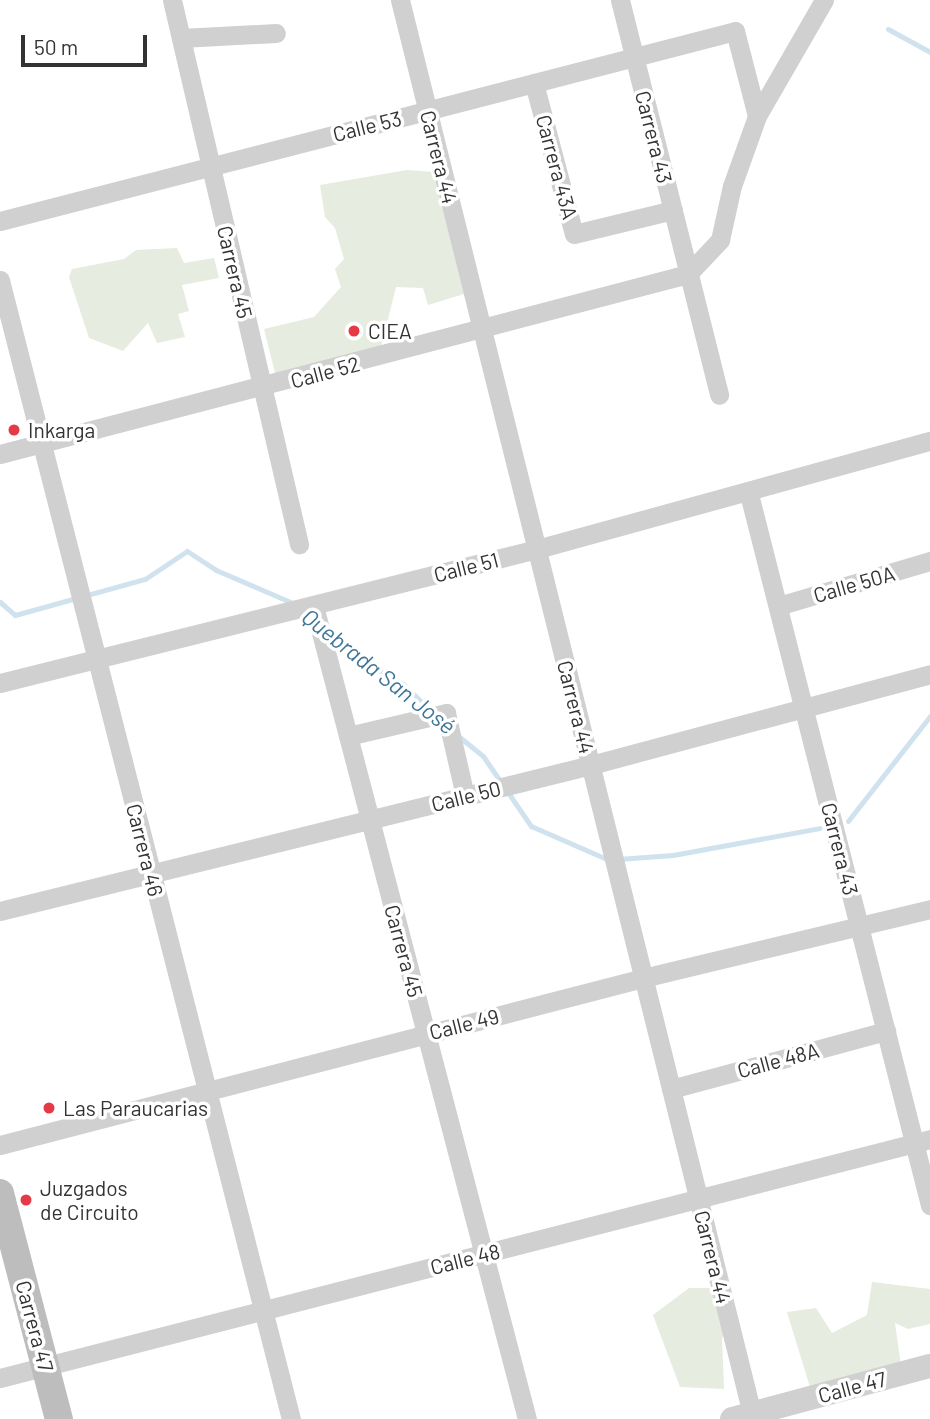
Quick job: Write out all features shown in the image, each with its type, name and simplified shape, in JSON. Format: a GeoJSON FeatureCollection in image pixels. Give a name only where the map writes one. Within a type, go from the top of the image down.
{"type":"FeatureCollection","features":[{"type":"Feature","properties":{"kind":"main road","name":"Carrera 47"},"geometry":{"type":"LineString","coordinates":[[0,1193],[58,1419]]}},
{"type":"Feature","properties":{"kind":"street","name":"Carrera 45"},"geometry":{"type":"LineString","coordinates":[[172,0],[299,544]]}},
{"type":"Feature","properties":{"kind":"street","name":"Carrera 44"},"geometry":{"type":"LineString","coordinates":[[400,0],[698,1199],[742,1417]]}},
{"type":"Feature","properties":{"kind":"street","name":"Carrera 43"},"geometry":{"type":"LineString","coordinates":[[620,0],[719,395]]}},
{"type":"Feature","properties":{"kind":"street"},"geometry":{"type":"LineString","coordinates":[[688,274],[720,240],[732,187],[757,116],[824,0]]}},
{"type":"Feature","properties":{"kind":"street","name":"Calle 53"},"geometry":{"type":"LineString","coordinates":[[0,220],[735,32],[757,116]]}},
{"type":"Feature","properties":{"kind":"street"},"geometry":{"type":"LineString","coordinates":[[181,38],[276,33]]}},
{"type":"Feature","properties":{"kind":"street","name":"Carrera 43A"},"geometry":{"type":"LineString","coordinates":[[534,83],[574,234],[673,210]]}},
{"type":"Feature","properties":{"kind":"street","name":"Calle 52"},"geometry":{"type":"LineString","coordinates":[[0,454],[262,388],[688,274]]}},
{"type":"Feature","properties":{"kind":"street","name":"Carrera 46"},"geometry":{"type":"LineString","coordinates":[[0,281],[290,1419]]}},
{"type":"Feature","properties":{"kind":"street","name":"Calle 51"},"geometry":{"type":"LineString","coordinates":[[0,683],[97,661],[750,494],[930,441]]}},
{"type":"Feature","properties":{"kind":"street","name":"Carrera 43"},"geometry":{"type":"LineString","coordinates":[[750,494],[886,1031],[922,1141],[930,1205]]}},
{"type":"Feature","properties":{"kind":"street","name":"Calle 50A"},"geometry":{"type":"LineString","coordinates":[[778,606],[930,561]]}},
{"type":"Feature","properties":{"kind":"street","name":"Carrera 45"},"geometry":{"type":"LineString","coordinates":[[314,606],[527,1419]]}},
{"type":"Feature","properties":{"kind":"street","name":"Calle 50"},"geometry":{"type":"LineString","coordinates":[[0,911],[591,765],[930,674]]}},
{"type":"Feature","properties":{"kind":"street"},"geometry":{"type":"LineString","coordinates":[[348,736],[446,713],[465,796]]}},
{"type":"Feature","properties":{"kind":"street","name":"Calle 49"},"geometry":{"type":"LineString","coordinates":[[0,1145],[206,1089],[643,978],[930,909]]}},
{"type":"Feature","properties":{"kind":"street","name":"Calle 48A"},"geometry":{"type":"LineString","coordinates":[[671,1089],[886,1031]]}},
{"type":"Feature","properties":{"kind":"street","name":"Calle 48"},"geometry":{"type":"LineString","coordinates":[[0,1378],[922,1141]]}},
{"type":"Feature","properties":{"kind":"street","name":"Calle 47"},"geometry":{"type":"LineString","coordinates":[[742,1417],[930,1366]]}},
{"type":"Feature","properties":{"kind":"shaded area"},"geometry":{"type":"Polygon","coordinates":[[[407,170],[434,172],[464,294],[428,305],[423,288],[396,287],[379,355],[276,377],[264,329],[314,317],[341,287],[335,269],[344,259],[335,228],[325,217],[320,185],[407,170]]]}},
{"type":"Feature","properties":{"kind":"shaded area"},"geometry":{"type":"Polygon","coordinates":[[[177,248],[184,263],[214,258],[219,278],[182,285],[189,311],[178,314],[185,337],[157,343],[148,323],[123,351],[89,338],[69,277],[72,269],[124,259],[136,250],[177,248]]]}},
{"type":"Feature","properties":{"kind":"shaded area"},"geometry":{"type":"Polygon","coordinates":[[[872,1282],[930,1289],[930,1324],[908,1329],[895,1323],[901,1366],[813,1397],[787,1312],[816,1308],[832,1333],[867,1315],[872,1282]]]}},
{"type":"Feature","properties":{"kind":"shaded area"},"geometry":{"type":"Polygon","coordinates":[[[689,1288],[720,1288],[731,1321],[722,1338],[724,1389],[680,1387],[653,1315],[689,1288]]]}},
{"type":"Feature","properties":{"kind":"waterway"},"geometry":{"type":"LineString","coordinates":[[888,29],[930,52]]}},
{"type":"Feature","properties":{"kind":"waterway","name":"Quebrada San José"},"geometry":{"type":"LineString","coordinates":[[0,602],[15,615],[145,579],[187,551],[216,570],[295,604]]}},
{"type":"Feature","properties":{"kind":"waterway","name":"Quebrada San José"},"geometry":{"type":"LineString","coordinates":[[326,631],[361,660],[403,684],[432,712]]}},
{"type":"Feature","properties":{"kind":"waterway","name":"Quebrada San José"},"geometry":{"type":"LineString","coordinates":[[848,821],[930,716]]}},
{"type":"Feature","properties":{"kind":"waterway","name":"Quebrada San José"},"geometry":{"type":"LineString","coordinates":[[457,735],[483,756],[531,826],[609,860]]}},
{"type":"Feature","properties":{"kind":"waterway","name":"Quebrada San José"},"geometry":{"type":"LineString","coordinates":[[618,859],[673,855],[820,828]]}},
{"type":"Feature","properties":{"kind":"place","name":"CIEA"},"geometry":{"type":"Point","coordinates":[354,331]}},
{"type":"Feature","properties":{"kind":"place","name":"Inkarga"},"geometry":{"type":"Point","coordinates":[14,430]}},
{"type":"Feature","properties":{"kind":"place","name":"Las Paraucarias"},"geometry":{"type":"Point","coordinates":[49,1108]}},
{"type":"Feature","properties":{"kind":"place","name":"Juzgados de Circuito"},"geometry":{"type":"Point","coordinates":[26,1200]}}]}
